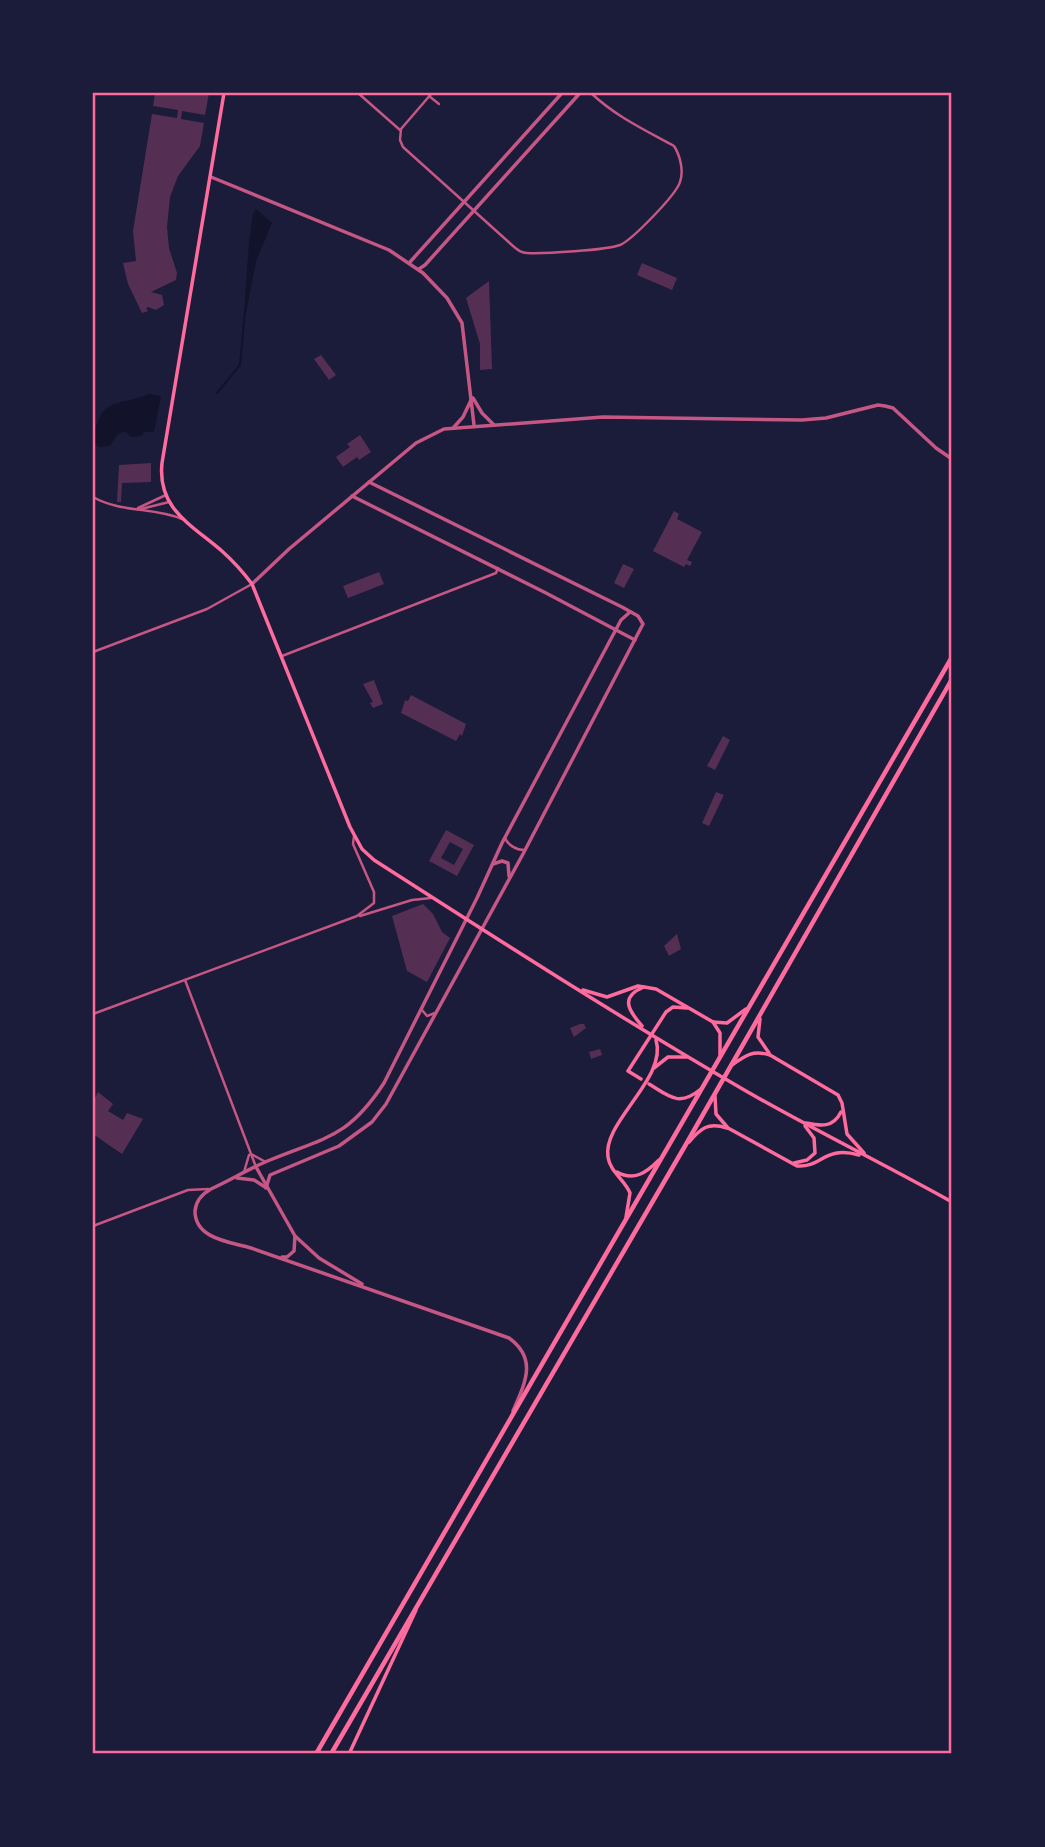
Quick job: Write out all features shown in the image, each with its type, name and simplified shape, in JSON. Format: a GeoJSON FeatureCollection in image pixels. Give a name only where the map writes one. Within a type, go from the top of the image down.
{"type":"FeatureCollection","features":[{"type":"Feature","properties":{"kind":"highway"},"geometry":{"type":"LineString","coordinates":[[316,1754],[952,657]]}},
{"type":"Feature","properties":{"kind":"highway"},"geometry":{"type":"LineString","coordinates":[[331,1754],[685,1146],[952,679]]}},
{"type":"Feature","properties":{"kind":"main road"},"geometry":{"type":"LineString","coordinates":[[224,93],[162,463],[162,485],[169,502],[182,519],[225,553],[252,584],[354,836],[362,849],[374,860],[655,1038],[802,1122],[952,1202]]}},
{"type":"Feature","properties":{"kind":"main road"},"geometry":{"type":"LineString","coordinates":[[577,989],[610,996],[634,987],[646,986],[660,990],[713,1021],[729,1022],[751,1006]]}},
{"type":"Feature","properties":{"kind":"main road"},"geometry":{"type":"LineString","coordinates":[[646,986],[634,992],[628,1003],[630,1012],[646,1031]]}},
{"type":"Feature","properties":{"kind":"main road"},"geometry":{"type":"LineString","coordinates":[[641,1079],[628,1071],[664,1014],[673,1007],[689,1008]]}},
{"type":"Feature","properties":{"kind":"main road"},"geometry":{"type":"LineString","coordinates":[[761,1013],[758,1037],[770,1055]]}},
{"type":"Feature","properties":{"kind":"main road"},"geometry":{"type":"LineString","coordinates":[[713,1021],[721,1035],[719,1059]]}},
{"type":"Feature","properties":{"kind":"main road"},"geometry":{"type":"LineString","coordinates":[[624,1223],[630,1193],[609,1162],[607,1154],[611,1139],[650,1074],[659,1051],[655,1038]]}},
{"type":"Feature","properties":{"kind":"main road"},"geometry":{"type":"LineString","coordinates":[[730,1067],[748,1054],[758,1052],[770,1055],[832,1089],[842,1103],[847,1133],[868,1158]]}},
{"type":"Feature","properties":{"kind":"main road"},"geometry":{"type":"LineString","coordinates":[[650,1074],[668,1056],[689,1058]]}},
{"type":"Feature","properties":{"kind":"main road"},"geometry":{"type":"LineString","coordinates":[[649,1084],[671,1098],[681,1100],[696,1093],[706,1082]]}},
{"type":"Feature","properties":{"kind":"main road"},"geometry":{"type":"LineString","coordinates":[[717,1089],[714,1100],[716,1114],[730,1129]]}},
{"type":"Feature","properties":{"kind":"main road"},"geometry":{"type":"LineString","coordinates":[[802,1122],[829,1125],[840,1116],[842,1103]]}},
{"type":"Feature","properties":{"kind":"main road"},"geometry":{"type":"LineString","coordinates":[[790,1163],[805,1161],[815,1153],[814,1138],[802,1122]]}},
{"type":"Feature","properties":{"kind":"main road"},"geometry":{"type":"LineString","coordinates":[[685,1146],[704,1127],[715,1125],[730,1129],[790,1163],[804,1166],[839,1152],[868,1158]]}},
{"type":"Feature","properties":{"kind":"main road"},"geometry":{"type":"LineString","coordinates":[[609,1162],[619,1173],[635,1176],[644,1173],[663,1155]]}},
{"type":"Feature","properties":{"kind":"main road"},"geometry":{"type":"LineString","coordinates":[[349,1754],[420,1601]]}},
{"type":"Feature","properties":{"kind":"street"},"geometry":{"type":"LineString","coordinates":[[358,93],[400,130]]}},
{"type":"Feature","properties":{"kind":"street"},"geometry":{"type":"LineString","coordinates":[[410,262],[562,93]]}},
{"type":"Feature","properties":{"kind":"street"},"geometry":{"type":"LineString","coordinates":[[419,269],[580,93]]}},
{"type":"Feature","properties":{"kind":"street"},"geometry":{"type":"LineString","coordinates":[[439,104],[431,94],[400,130],[400,139],[406,151],[513,246],[526,253],[603,248],[620,244],[663,204],[680,183],[681,172],[676,148],[625,120],[591,93]]}},
{"type":"Feature","properties":{"kind":"street"},"geometry":{"type":"LineString","coordinates":[[211,177],[390,250],[419,269],[447,298],[461,320],[474,426]]}},
{"type":"Feature","properties":{"kind":"street"},"geometry":{"type":"LineString","coordinates":[[472,396],[482,413],[494,425]]}},
{"type":"Feature","properties":{"kind":"street"},"geometry":{"type":"LineString","coordinates":[[453,427],[463,417],[472,396]]}},
{"type":"Feature","properties":{"kind":"street"},"geometry":{"type":"LineString","coordinates":[[93,652],[207,609],[252,584],[416,443],[436,432],[453,427],[615,416],[802,420],[826,418],[878,405],[893,408],[936,448],[952,459]]}},
{"type":"Feature","properties":{"kind":"street"},"geometry":{"type":"LineString","coordinates":[[266,1188],[267,1179],[273,1173],[340,1146],[372,1122],[395,1090],[508,878],[526,850],[643,624],[638,616],[369,482]]}},
{"type":"Feature","properties":{"kind":"street"},"geometry":{"type":"LineString","coordinates":[[135,510],[166,495]]}},
{"type":"Feature","properties":{"kind":"street"},"geometry":{"type":"LineString","coordinates":[[352,496],[635,640]]}},
{"type":"Feature","properties":{"kind":"street"},"geometry":{"type":"LineString","coordinates":[[93,497],[112,507],[164,513],[182,519]]}},
{"type":"Feature","properties":{"kind":"street"},"geometry":{"type":"LineString","coordinates":[[135,510],[169,502]]}},
{"type":"Feature","properties":{"kind":"street"},"geometry":{"type":"LineString","coordinates":[[282,656],[496,573],[498,568]]}},
{"type":"Feature","properties":{"kind":"street"},"geometry":{"type":"LineString","coordinates":[[508,1423],[526,1376],[527,1360],[520,1347],[504,1335],[204,1232],[196,1219],[196,1204],[204,1193],[267,1161],[333,1136],[362,1112],[384,1083],[505,838],[615,630],[623,616],[630,612]]}},
{"type":"Feature","properties":{"kind":"street"},"geometry":{"type":"LineString","coordinates":[[93,1014],[357,916],[373,906],[375,899],[353,844],[354,836]]}},
{"type":"Feature","properties":{"kind":"street"},"geometry":{"type":"LineString","coordinates":[[505,838],[507,843],[519,850],[526,850]]}},
{"type":"Feature","properties":{"kind":"street"},"geometry":{"type":"LineString","coordinates":[[493,864],[502,861],[508,863],[508,878]]}},
{"type":"Feature","properties":{"kind":"street"},"geometry":{"type":"LineString","coordinates":[[357,916],[366,916],[412,900],[433,897]]}},
{"type":"Feature","properties":{"kind":"street"},"geometry":{"type":"LineString","coordinates":[[186,980],[249,1152],[266,1188],[295,1236],[319,1258],[368,1287]]}},
{"type":"Feature","properties":{"kind":"street"},"geometry":{"type":"LineString","coordinates":[[422,1007],[427,1016],[435,1013]]}},
{"type":"Feature","properties":{"kind":"street"},"geometry":{"type":"LineString","coordinates":[[249,1152],[258,1160],[267,1161]]}},
{"type":"Feature","properties":{"kind":"street"},"geometry":{"type":"LineString","coordinates":[[243,1174],[248,1164],[249,1152]]}},
{"type":"Feature","properties":{"kind":"street"},"geometry":{"type":"LineString","coordinates":[[267,1161],[266,1169],[273,1173]]}},
{"type":"Feature","properties":{"kind":"street"},"geometry":{"type":"LineString","coordinates":[[235,1178],[254,1180],[266,1188]]}},
{"type":"Feature","properties":{"kind":"street"},"geometry":{"type":"LineString","coordinates":[[93,1226],[188,1190],[211,1189]]}},
{"type":"Feature","properties":{"kind":"street"},"geometry":{"type":"LineString","coordinates":[[280,1257],[287,1257],[294,1251],[295,1236]]}},
{"type":"Feature","properties":{"kind":"shaded area"},"geometry":{"type":"Polygon","coordinates":[[[256,209],[272,223],[256,261],[244,313],[249,243],[256,209]]]}},
{"type":"Feature","properties":{"kind":"shaded area"},"geometry":{"type":"Polygon","coordinates":[[[149,394],[161,396],[154,432],[144,432],[142,436],[131,437],[125,431],[117,435],[110,446],[99,447],[93,442],[104,410],[117,403],[149,394]]]}},
{"type":"Feature","properties":{"kind":"building"},"geometry":{"type":"Polygon","coordinates":[[[155,93],[209,93],[205,115],[182,111],[181,119],[204,123],[200,146],[178,176],[170,197],[167,227],[169,248],[177,273],[176,280],[151,292],[162,295],[164,305],[156,310],[148,307],[148,311],[142,313],[128,284],[123,263],[136,261],[133,231],[152,114],[177,118],[178,110],[153,106],[155,93]]]}},
{"type":"Feature","properties":{"kind":"building"},"geometry":{"type":"Polygon","coordinates":[[[642,263],[677,278],[672,290],[637,275],[642,263]]]}},
{"type":"Feature","properties":{"kind":"building"},"geometry":{"type":"Polygon","coordinates":[[[489,281],[492,369],[480,370],[480,344],[466,298],[489,281]]]}},
{"type":"Feature","properties":{"kind":"building"},"geometry":{"type":"Polygon","coordinates":[[[321,355],[336,375],[329,380],[314,359],[321,355]]]}},
{"type":"Feature","properties":{"kind":"building"},"geometry":{"type":"Polygon","coordinates":[[[360,435],[371,452],[359,460],[357,457],[343,467],[336,457],[350,447],[347,444],[360,435]]]}},
{"type":"Feature","properties":{"kind":"building"},"geometry":{"type":"Polygon","coordinates":[[[151,463],[151,482],[122,483],[121,502],[117,502],[119,465],[151,463]]]}},
{"type":"Feature","properties":{"kind":"building"},"geometry":{"type":"Polygon","coordinates":[[[674,511],[679,514],[677,519],[702,532],[687,560],[692,562],[690,566],[686,564],[684,567],[653,551],[674,511]]]}},
{"type":"Feature","properties":{"kind":"building"},"geometry":{"type":"Polygon","coordinates":[[[623,564],[634,569],[624,588],[614,583],[623,564]]]}},
{"type":"Feature","properties":{"kind":"building"},"geometry":{"type":"Polygon","coordinates":[[[379,572],[384,584],[348,598],[343,586],[379,572]]]}},
{"type":"Feature","properties":{"kind":"building"},"geometry":{"type":"Polygon","coordinates":[[[374,680],[383,704],[373,708],[370,703],[373,702],[363,684],[374,680]]]}},
{"type":"Feature","properties":{"kind":"building"},"geometry":{"type":"Polygon","coordinates":[[[411,695],[466,724],[462,736],[460,734],[456,741],[401,713],[405,700],[408,701],[411,695]]]}},
{"type":"Feature","properties":{"kind":"building"},"geometry":{"type":"Polygon","coordinates":[[[723,736],[730,740],[715,770],[707,766],[723,736]]]}},
{"type":"Feature","properties":{"kind":"building"},"geometry":{"type":"Polygon","coordinates":[[[716,792],[724,795],[709,826],[702,823],[716,792]]]}},
{"type":"Feature","properties":{"kind":"building"},"geometry":{"type":"Polygon","coordinates":[[[446,830],[474,845],[457,876],[429,861],[446,830]],[[450,842],[441,858],[454,865],[463,849],[450,842]]]}},
{"type":"Feature","properties":{"kind":"building"},"geometry":{"type":"Polygon","coordinates":[[[423,904],[433,914],[442,932],[450,938],[427,982],[407,971],[392,916],[423,904]]]}},
{"type":"Feature","properties":{"kind":"building"},"geometry":{"type":"Polygon","coordinates":[[[677,934],[681,949],[669,956],[664,946],[677,934]]]}},
{"type":"Feature","properties":{"kind":"building"},"geometry":{"type":"Polygon","coordinates":[[[584,1024],[586,1028],[574,1037],[570,1028],[584,1024]]]}},
{"type":"Feature","properties":{"kind":"building"},"geometry":{"type":"Polygon","coordinates":[[[600,1049],[602,1055],[591,1059],[589,1052],[600,1049]]]}},
{"type":"Feature","properties":{"kind":"building"},"geometry":{"type":"Polygon","coordinates":[[[98,1092],[113,1104],[108,1111],[123,1120],[127,1113],[143,1119],[122,1154],[93,1134],[93,1102],[98,1092]]]}},
{"type":"Feature","properties":{"kind":"waterway"},"geometry":{"type":"LineString","coordinates":[[217,393],[240,365],[245,311]]}}]}
